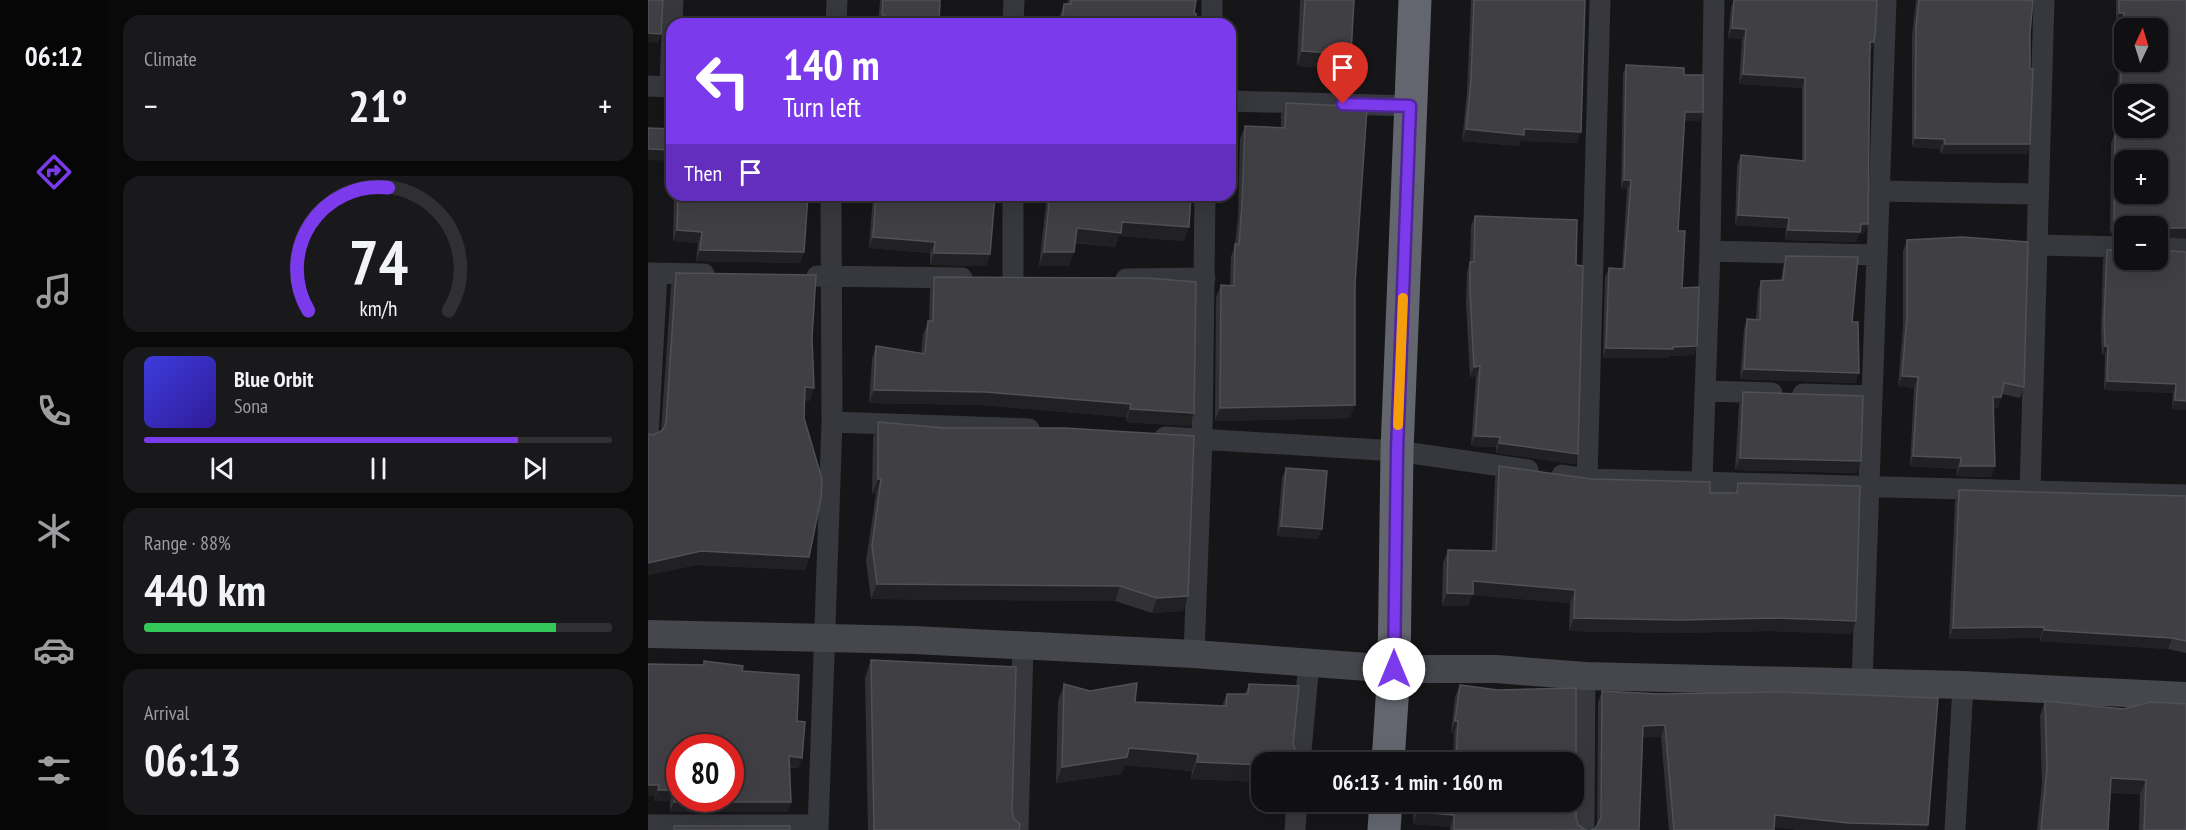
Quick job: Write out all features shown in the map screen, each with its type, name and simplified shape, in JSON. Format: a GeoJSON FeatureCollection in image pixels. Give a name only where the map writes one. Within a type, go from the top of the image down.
{"type":"FeatureCollection","features":[{"type":"Feature","properties":{"kind":"highway"},"geometry":{"type":"LineString","coordinates":[[1389,752],[1394,669],[1397,451],[1415,0]]}},
{"type":"Feature","properties":{"kind":"highway"},"geometry":{"type":"LineString","coordinates":[[1384,830],[1385,812]]}},
{"type":"Feature","properties":{"kind":"street"},"geometry":{"type":"LineString","coordinates":[[672,18],[673,0]]}},
{"type":"Feature","properties":{"kind":"street"},"geometry":{"type":"LineString","coordinates":[[836,18],[837,0]]}},
{"type":"Feature","properties":{"kind":"street"},"geometry":{"type":"LineString","coordinates":[[1013,18],[1014,0]]}},
{"type":"Feature","properties":{"kind":"street"},"geometry":{"type":"LineString","coordinates":[[1212,0],[1212,18]]}},
{"type":"Feature","properties":{"kind":"street"},"geometry":{"type":"LineString","coordinates":[[1587,478],[1600,0]]}},
{"type":"Feature","properties":{"kind":"street"},"geometry":{"type":"LineString","coordinates":[[1702,480],[1707,392],[1714,0]]}},
{"type":"Feature","properties":{"kind":"street"},"geometry":{"type":"LineString","coordinates":[[1862,682],[1886,0]]}},
{"type":"Feature","properties":{"kind":"street"},"geometry":{"type":"LineString","coordinates":[[2030,491],[2044,0]]}},
{"type":"Feature","properties":{"kind":"street"},"geometry":{"type":"LineString","coordinates":[[648,86],[666,87]]}},
{"type":"Feature","properties":{"kind":"street"},"geometry":{"type":"LineString","coordinates":[[1236,101],[1410,106]]}},
{"type":"Feature","properties":{"kind":"street"},"geometry":{"type":"LineString","coordinates":[[1878,191],[2038,194]]}},
{"type":"Feature","properties":{"kind":"street"},"geometry":{"type":"LineString","coordinates":[[648,825],[818,827],[832,422],[831,201]]}},
{"type":"Feature","properties":{"kind":"street"},"geometry":{"type":"LineString","coordinates":[[1013,201],[1013,279]]}},
{"type":"Feature","properties":{"kind":"street"},"geometry":{"type":"LineString","coordinates":[[1194,654],[1202,439],[1205,201]]}},
{"type":"Feature","properties":{"kind":"street"},"geometry":{"type":"LineString","coordinates":[[2038,245],[2114,247]]}},
{"type":"Feature","properties":{"kind":"street"},"geometry":{"type":"LineString","coordinates":[[2168,248],[2186,249]]}},
{"type":"Feature","properties":{"kind":"street"},"geometry":{"type":"LineString","coordinates":[[1710,251],[1877,255]]}},
{"type":"Feature","properties":{"kind":"street"},"geometry":{"type":"LineString","coordinates":[[648,436],[652,274],[726,275]]}},
{"type":"Feature","properties":{"kind":"street"},"geometry":{"type":"LineString","coordinates":[[795,275],[1037,279]]}},
{"type":"Feature","properties":{"kind":"street"},"geometry":{"type":"LineString","coordinates":[[1109,279],[1204,278]]}},
{"type":"Feature","properties":{"kind":"street"},"geometry":{"type":"LineString","coordinates":[[1707,392],[1872,396]]}},
{"type":"Feature","properties":{"kind":"street"},"geometry":{"type":"LineString","coordinates":[[832,422],[1045,430]]}},
{"type":"Feature","properties":{"kind":"street"},"geometry":{"type":"LineString","coordinates":[[1146,436],[1397,451],[1587,478],[2186,495]]}},
{"type":"Feature","properties":{"kind":"street"},"geometry":{"type":"LineString","coordinates":[[648,634],[824,636],[1194,654],[1394,669],[1496,669],[1585,676],[1963,685],[2186,696]]}},
{"type":"Feature","properties":{"kind":"street"},"geometry":{"type":"LineString","coordinates":[[1018,830],[1023,646]]}},
{"type":"Feature","properties":{"kind":"street"},"geometry":{"type":"LineString","coordinates":[[1301,752],[1308,662]]}},
{"type":"Feature","properties":{"kind":"street"},"geometry":{"type":"LineString","coordinates":[[1584,830],[1585,676]]}},
{"type":"Feature","properties":{"kind":"street"},"geometry":{"type":"LineString","coordinates":[[1954,830],[1963,685]]}},
{"type":"Feature","properties":{"kind":"street"},"geometry":{"type":"LineString","coordinates":[[1295,830],[1296,812]]}},
{"type":"Feature","properties":{"kind":"building"},"geometry":{"type":"Polygon","coordinates":[[[648,0],[663,0],[661,34],[648,33],[648,0]]]}},
{"type":"Feature","properties":{"kind":"building"},"geometry":{"type":"Polygon","coordinates":[[[883,0],[940,0],[939,18],[885,18],[885,15],[882,15],[883,0]]]}},
{"type":"Feature","properties":{"kind":"building"},"geometry":{"type":"Polygon","coordinates":[[[1071,0],[1196,0],[1194,13],[1196,18],[1063,18],[1064,4],[1071,4],[1071,0]]]}},
{"type":"Feature","properties":{"kind":"building"},"geometry":{"type":"Polygon","coordinates":[[[1305,0],[1354,0],[1351,54],[1302,51],[1305,0]]]}},
{"type":"Feature","properties":{"kind":"building"},"geometry":{"type":"Polygon","coordinates":[[[1474,0],[1585,0],[1581,132],[1524,129],[1524,135],[1466,129],[1471,81],[1474,0]]]}},
{"type":"Feature","properties":{"kind":"building"},"geometry":{"type":"Polygon","coordinates":[[[1734,0],[1877,0],[1874,42],[1870,42],[1868,224],[1861,224],[1860,232],[1788,230],[1789,218],[1738,215],[1741,155],[1805,161],[1805,78],[1743,74],[1746,29],[1732,28],[1734,0]]]}},
{"type":"Feature","properties":{"kind":"building"},"geometry":{"type":"Polygon","coordinates":[[[1919,0],[2033,0],[2030,33],[2030,69],[2033,69],[2030,144],[1945,144],[1944,139],[1915,138],[1916,26],[1919,0]]]}},
{"type":"Feature","properties":{"kind":"building"},"geometry":{"type":"Polygon","coordinates":[[[2119,0],[2186,0],[2186,228],[2168,228],[2168,216],[2114,216],[2114,204],[2168,204],[2168,150],[2115,150],[2115,138],[2168,138],[2168,84],[2120,84],[2121,72],[2168,72],[2168,18],[2124,18],[2124,13],[2119,13],[2119,0]]]}},
{"type":"Feature","properties":{"kind":"building"},"geometry":{"type":"Polygon","coordinates":[[[1626,65],[1684,68],[1684,75],[1703,75],[1703,112],[1685,112],[1678,231],[1685,231],[1682,288],[1699,287],[1697,346],[1673,347],[1673,349],[1606,348],[1609,268],[1624,269],[1631,180],[1624,180],[1626,65]]]}},
{"type":"Feature","properties":{"kind":"building"},"geometry":{"type":"Polygon","coordinates":[[[1286,103],[1367,107],[1355,284],[1355,405],[1220,408],[1221,285],[1234,286],[1235,244],[1239,244],[1242,205],[1245,126],[1285,128],[1286,103]]]}},
{"type":"Feature","properties":{"kind":"building"},"geometry":{"type":"Polygon","coordinates":[[[648,128],[666,129],[666,150],[648,149],[648,128]]]}},
{"type":"Feature","properties":{"kind":"building"},"geometry":{"type":"Polygon","coordinates":[[[678,201],[808,201],[804,252],[700,250],[702,232],[677,230],[678,201]]]}},
{"type":"Feature","properties":{"kind":"building"},"geometry":{"type":"Polygon","coordinates":[[[876,201],[994,201],[990,254],[934,253],[935,242],[873,237],[876,201]]]}},
{"type":"Feature","properties":{"kind":"building"},"geometry":{"type":"Polygon","coordinates":[[[1049,201],[1191,201],[1189,227],[1122,222],[1121,233],[1077,228],[1074,252],[1044,252],[1049,201]]]}},
{"type":"Feature","properties":{"kind":"building"},"geometry":{"type":"Polygon","coordinates":[[[1475,216],[1577,220],[1576,265],[1583,266],[1578,454],[1499,443],[1500,437],[1475,436],[1480,366],[1474,367],[1470,262],[1474,262],[1475,216]]]}},
{"type":"Feature","properties":{"kind":"building"},"geometry":{"type":"Polygon","coordinates":[[[1962,237],[2028,242],[2024,387],[2004,383],[2001,397],[1993,397],[1995,466],[1960,466],[1961,458],[1913,456],[1918,377],[1902,376],[1907,316],[1907,240],[1962,237]]]}},
{"type":"Feature","properties":{"kind":"building"},"geometry":{"type":"Polygon","coordinates":[[[2107,250],[2114,250],[2114,270],[2168,270],[2168,251],[2186,252],[2186,401],[2175,400],[2176,384],[2107,381],[2108,346],[2105,346],[2104,322],[2107,250]]]}},
{"type":"Feature","properties":{"kind":"building"},"geometry":{"type":"Polygon","coordinates":[[[1786,256],[1858,257],[1852,322],[1858,322],[1859,373],[1744,369],[1747,319],[1760,320],[1761,281],[1783,280],[1786,256]]]}},
{"type":"Feature","properties":{"kind":"building"},"geometry":{"type":"Polygon","coordinates":[[[676,273],[816,275],[812,338],[814,388],[805,387],[804,418],[822,479],[821,498],[809,557],[701,551],[648,563],[648,434],[653,435],[663,430],[666,423],[676,273]]]}},
{"type":"Feature","properties":{"kind":"building"},"geometry":{"type":"Polygon","coordinates":[[[934,277],[1146,278],[1196,282],[1194,413],[1130,409],[1131,404],[985,392],[874,390],[876,346],[925,354],[928,321],[933,321],[934,277]]]}},
{"type":"Feature","properties":{"kind":"building"},"geometry":{"type":"Polygon","coordinates":[[[1743,392],[1863,396],[1861,461],[1740,458],[1743,392]]]}},
{"type":"Feature","properties":{"kind":"building"},"geometry":{"type":"Polygon","coordinates":[[[878,422],[945,428],[1065,428],[1194,436],[1188,596],[1157,598],[1120,586],[877,584],[872,546],[881,479],[878,479],[878,422]]]}},
{"type":"Feature","properties":{"kind":"building"},"geometry":{"type":"Polygon","coordinates":[[[1499,466],[1591,479],[1710,482],[1710,493],[1737,493],[1738,483],[1860,486],[1856,621],[1775,618],[1678,620],[1574,618],[1575,590],[1473,581],[1473,594],[1447,593],[1448,550],[1496,551],[1499,466]]]}},
{"type":"Feature","properties":{"kind":"building"},"geometry":{"type":"Polygon","coordinates":[[[1286,468],[1327,471],[1322,529],[1281,526],[1286,468]]]}},
{"type":"Feature","properties":{"kind":"building"},"geometry":{"type":"Polygon","coordinates":[[[1959,490],[2186,496],[2186,641],[2172,638],[2044,630],[2044,627],[1953,628],[1959,490]]]}},
{"type":"Feature","properties":{"kind":"building"},"geometry":{"type":"Polygon","coordinates":[[[871,660],[1016,667],[1012,812],[1014,819],[1020,824],[1019,830],[874,830],[871,660]]]}},
{"type":"Feature","properties":{"kind":"building"},"geometry":{"type":"Polygon","coordinates":[[[704,661],[743,666],[742,671],[799,675],[797,721],[805,722],[802,758],[789,756],[791,802],[744,802],[744,734],[666,734],[666,790],[658,790],[659,785],[648,785],[648,664],[704,665],[704,661]]]}},
{"type":"Feature","properties":{"kind":"building"},"geometry":{"type":"Polygon","coordinates":[[[1137,683],[1135,702],[1226,706],[1227,694],[1248,694],[1249,684],[1299,686],[1293,744],[1296,752],[1251,752],[1251,764],[1197,762],[1198,754],[1129,748],[1127,757],[1062,767],[1064,684],[1090,691],[1137,683]]]}},
{"type":"Feature","properties":{"kind":"building"},"geometry":{"type":"Polygon","coordinates":[[[1460,685],[1498,690],[1576,688],[1576,752],[1456,752],[1458,721],[1455,721],[1460,685]]]}},
{"type":"Feature","properties":{"kind":"building"},"geometry":{"type":"Polygon","coordinates":[[[1602,691],[1658,694],[1782,692],[1938,698],[1928,825],[1848,823],[1775,815],[1774,830],[1674,830],[1665,725],[1643,726],[1639,830],[1591,830],[1595,829],[1601,818],[1602,691]]]}},
{"type":"Feature","properties":{"kind":"building"},"geometry":{"type":"Polygon","coordinates":[[[2045,701],[2123,709],[2151,702],[2186,704],[2186,830],[2144,830],[2146,780],[2111,778],[2108,830],[2041,830],[2047,768],[2045,701]]]}},
{"type":"Feature","properties":{"kind":"building"},"geometry":{"type":"Polygon","coordinates":[[[1417,812],[1576,812],[1578,825],[1586,830],[1454,830],[1454,815],[1417,812]]]}},
{"type":"Feature","properties":{"kind":"building"},"geometry":{"type":"Polygon","coordinates":[[[674,826],[790,826],[790,830],[674,830],[674,826]]]}},
{"type":"Feature","properties":{"kind":"slow traffic"},"geometry":{"type":"LineString","coordinates":[[1398,425],[1403,298]]}},
{"type":"Feature","properties":{"kind":"route"},"geometry":{"type":"LineString","coordinates":[[1343,104],[1410,106],[1397,451],[1394,669]]}}]}
